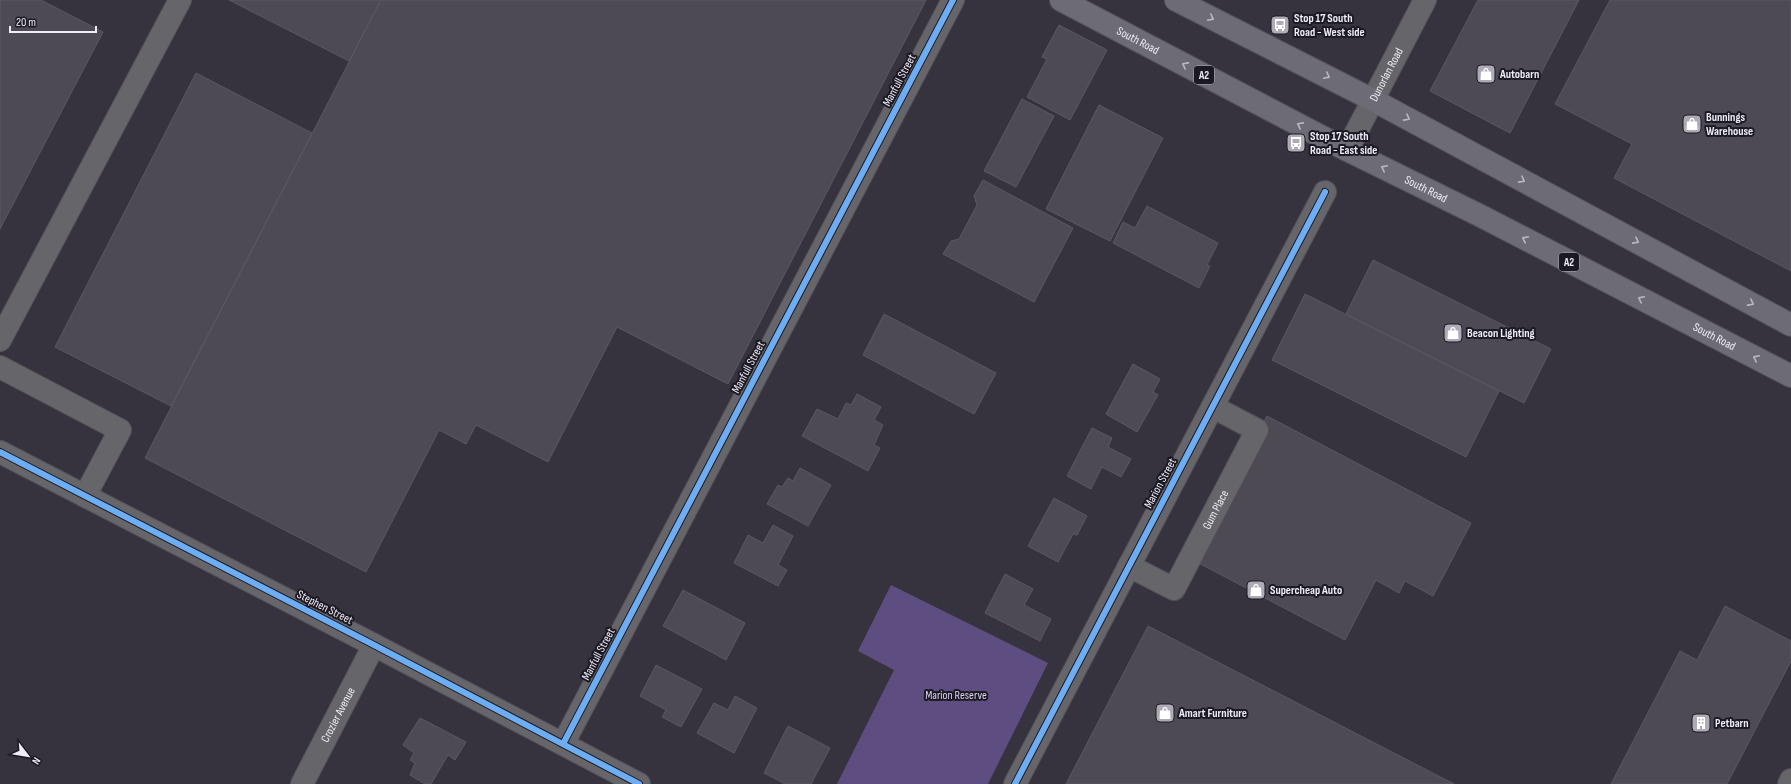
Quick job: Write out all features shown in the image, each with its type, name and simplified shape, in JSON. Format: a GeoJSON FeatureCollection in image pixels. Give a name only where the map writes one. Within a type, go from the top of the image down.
{"type":"FeatureCollection","features":[{"type":"Feature","properties":{"kind":"highway","name":"South Road"},"geometry":{"type":"LineString","coordinates":[[1061,0],[1347,150],[1479,215],[1791,376]]}},
{"type":"Feature","properties":{"kind":"highway"},"geometry":{"type":"LineString","coordinates":[[1176,0],[1373,100],[1791,325]]}},
{"type":"Feature","properties":{"kind":"street"},"geometry":{"type":"LineString","coordinates":[[0,340],[180,0]]}},
{"type":"Feature","properties":{"kind":"street","name":"Manfull Street"},"geometry":{"type":"LineString","coordinates":[[563,744],[953,0]]}},
{"type":"Feature","properties":{"kind":"street","name":"Dunorlan Road"},"geometry":{"type":"LineString","coordinates":[[1347,150],[1425,0]]}},
{"type":"Feature","properties":{"kind":"street","name":"Marion Street"},"geometry":{"type":"LineString","coordinates":[[1015,784],[1325,192]]}},
{"type":"Feature","properties":{"kind":"street"},"geometry":{"type":"LineString","coordinates":[[0,367],[120,430],[85,496]]}},
{"type":"Feature","properties":{"kind":"street","name":"Gum Place"},"geometry":{"type":"LineString","coordinates":[[1129,566],[1174,589],[1257,430],[1213,407]]}},
{"type":"Feature","properties":{"kind":"street","name":"Stephen Street"},"geometry":{"type":"LineString","coordinates":[[0,452],[639,784]]}},
{"type":"Feature","properties":{"kind":"street","name":"Crozier Avenue"},"geometry":{"type":"LineString","coordinates":[[302,784],[374,645]]}},
{"type":"Feature","properties":{"kind":"street"},"geometry":{"type":"LineString","coordinates":[[1789,784],[1791,780]]}},
{"type":"Feature","properties":{"kind":"green space","name":"Marion Reserve"},"geometry":{"type":"Polygon","coordinates":[[[891,585],[1048,663],[988,784],[837,784],[894,670],[858,651],[891,585]]]}},
{"type":"Feature","properties":{"kind":"building"},"geometry":{"type":"Polygon","coordinates":[[[0,0],[41,0],[103,32],[0,229],[0,0]]]}},
{"type":"Feature","properties":{"kind":"building"},"geometry":{"type":"Polygon","coordinates":[[[229,0],[381,0],[349,61],[229,0]]]}},
{"type":"Feature","properties":{"kind":"building"},"geometry":{"type":"Polygon","coordinates":[[[381,0],[926,0],[728,384],[617,327],[548,462],[476,425],[466,444],[439,430],[366,572],[145,458],[381,0]]]}},
{"type":"Feature","properties":{"kind":"building"},"geometry":{"type":"Polygon","coordinates":[[[1478,0],[1579,0],[1510,133],[1430,91],[1478,0]]]}},
{"type":"Feature","properties":{"kind":"building","name":"Bunnings Warehouse"},"geometry":{"type":"Polygon","coordinates":[[[1610,0],[1791,0],[1791,271],[1614,178],[1632,144],[1555,104],[1610,0]]]}},
{"type":"Feature","properties":{"kind":"building"},"geometry":{"type":"Polygon","coordinates":[[[1059,25],[1107,50],[1070,120],[1027,97],[1047,59],[1042,57],[1059,25]]]}},
{"type":"Feature","properties":{"kind":"building"},"geometry":{"type":"Polygon","coordinates":[[[196,73],[312,133],[171,406],[55,347],[196,73]]]}},
{"type":"Feature","properties":{"kind":"building"},"geometry":{"type":"Polygon","coordinates":[[[1022,99],[1054,116],[1016,187],[984,171],[1022,99]]]}},
{"type":"Feature","properties":{"kind":"building"},"geometry":{"type":"Polygon","coordinates":[[[1099,105],[1163,138],[1110,241],[1046,209],[1099,105]]]}},
{"type":"Feature","properties":{"kind":"building"},"geometry":{"type":"Polygon","coordinates":[[[983,180],[1073,228],[1034,302],[943,254],[951,241],[959,239],[977,205],[974,196],[983,180]]]}},
{"type":"Feature","properties":{"kind":"building"},"geometry":{"type":"Polygon","coordinates":[[[1147,206],[1218,243],[1207,265],[1210,266],[1199,288],[1113,243],[1123,222],[1135,228],[1147,206]]]}},
{"type":"Feature","properties":{"kind":"building"},"geometry":{"type":"Polygon","coordinates":[[[1373,260],[1551,349],[1524,403],[1346,314],[1373,260]]]}},
{"type":"Feature","properties":{"kind":"building"},"geometry":{"type":"Polygon","coordinates":[[[1305,294],[1499,391],[1466,457],[1272,360],[1305,294]]]}},
{"type":"Feature","properties":{"kind":"building"},"geometry":{"type":"Polygon","coordinates":[[[884,314],[996,373],[974,414],[863,355],[884,314]]]}},
{"type":"Feature","properties":{"kind":"building"},"geometry":{"type":"Polygon","coordinates":[[[1133,364],[1160,379],[1153,392],[1158,395],[1137,432],[1106,414],[1133,364]]]}},
{"type":"Feature","properties":{"kind":"building"},"geometry":{"type":"Polygon","coordinates":[[[857,394],[881,407],[874,420],[883,425],[874,445],[880,448],[868,471],[802,436],[817,409],[838,419],[846,403],[851,405],[857,394]]]}},
{"type":"Feature","properties":{"kind":"building"},"geometry":{"type":"Polygon","coordinates":[[[1267,416],[1471,523],[1433,596],[1405,581],[1399,593],[1376,580],[1345,640],[1191,559],[1267,416]]]}},
{"type":"Feature","properties":{"kind":"building"},"geometry":{"type":"Polygon","coordinates":[[[1092,428],[1112,438],[1108,447],[1131,459],[1121,477],[1102,467],[1091,489],[1067,476],[1092,428]]]}},
{"type":"Feature","properties":{"kind":"building"},"geometry":{"type":"Polygon","coordinates":[[[800,468],[831,485],[808,526],[767,504],[778,485],[782,487],[788,478],[793,481],[800,468]]]}},
{"type":"Feature","properties":{"kind":"building"},"geometry":{"type":"Polygon","coordinates":[[[1054,498],[1087,516],[1077,535],[1073,534],[1058,562],[1028,546],[1054,498]]]}},
{"type":"Feature","properties":{"kind":"building"},"geometry":{"type":"Polygon","coordinates":[[[773,525],[793,536],[778,565],[787,570],[778,586],[734,563],[748,535],[763,543],[773,525]]]}},
{"type":"Feature","properties":{"kind":"building"},"geometry":{"type":"Polygon","coordinates":[[[1005,574],[1033,589],[1024,605],[1051,619],[1040,641],[985,613],[1005,574]]]}},
{"type":"Feature","properties":{"kind":"building"},"geometry":{"type":"Polygon","coordinates":[[[683,590],[745,623],[726,660],[663,626],[683,590]]]}},
{"type":"Feature","properties":{"kind":"building","name":"Petbarn"},"geometry":{"type":"Polygon","coordinates":[[[1725,606],[1791,641],[1791,661],[1727,784],[1611,784],[1680,651],[1697,660],[1725,606]]]}},
{"type":"Feature","properties":{"kind":"building"},"geometry":{"type":"Polygon","coordinates":[[[1148,626],[1454,784],[1066,784],[1148,626]]]}},
{"type":"Feature","properties":{"kind":"building"},"geometry":{"type":"Polygon","coordinates":[[[656,665],[702,689],[681,727],[662,717],[666,710],[640,696],[656,665]]]}},
{"type":"Feature","properties":{"kind":"building"},"geometry":{"type":"Polygon","coordinates":[[[735,696],[757,708],[734,753],[697,733],[714,703],[728,710],[735,696]]]}},
{"type":"Feature","properties":{"kind":"building"},"geometry":{"type":"Polygon","coordinates":[[[420,718],[466,742],[455,760],[448,755],[431,784],[425,784],[410,775],[415,763],[410,760],[414,753],[403,745],[420,718]]]}},
{"type":"Feature","properties":{"kind":"building"},"geometry":{"type":"Polygon","coordinates":[[[788,726],[830,748],[811,784],[785,784],[764,773],[788,726]]]}},
{"type":"Feature","properties":{"kind":"cycle path"},"geometry":{"type":"LineString","coordinates":[[563,744],[953,0]]}},
{"type":"Feature","properties":{"kind":"cycle path"},"geometry":{"type":"LineString","coordinates":[[1015,784],[1325,192]]}},
{"type":"Feature","properties":{"kind":"cycle path"},"geometry":{"type":"LineString","coordinates":[[0,452],[639,784]]}},
{"type":"Feature","properties":{"kind":"place","name":"Stop 17 South Road - West side"},"geometry":{"type":"Point","coordinates":[1280,25]}},
{"type":"Feature","properties":{"kind":"place","name":"Autobarn"},"geometry":{"type":"Point","coordinates":[1486,74]}},
{"type":"Feature","properties":{"kind":"place","name":"Bunnings Warehouse"},"geometry":{"type":"Point","coordinates":[1692,124]}},
{"type":"Feature","properties":{"kind":"place","name":"Stop 17 South Road - East side"},"geometry":{"type":"Point","coordinates":[1296,143]}},
{"type":"Feature","properties":{"kind":"place","name":"Beacon Lighting"},"geometry":{"type":"Point","coordinates":[1453,333]}},
{"type":"Feature","properties":{"kind":"place","name":"Supercheap Auto"},"geometry":{"type":"Point","coordinates":[1256,590]}},
{"type":"Feature","properties":{"kind":"place","name":"Amart Furniture"},"geometry":{"type":"Point","coordinates":[1165,713]}},
{"type":"Feature","properties":{"kind":"place","name":"Petbarn"},"geometry":{"type":"Point","coordinates":[1701,723]}}]}
